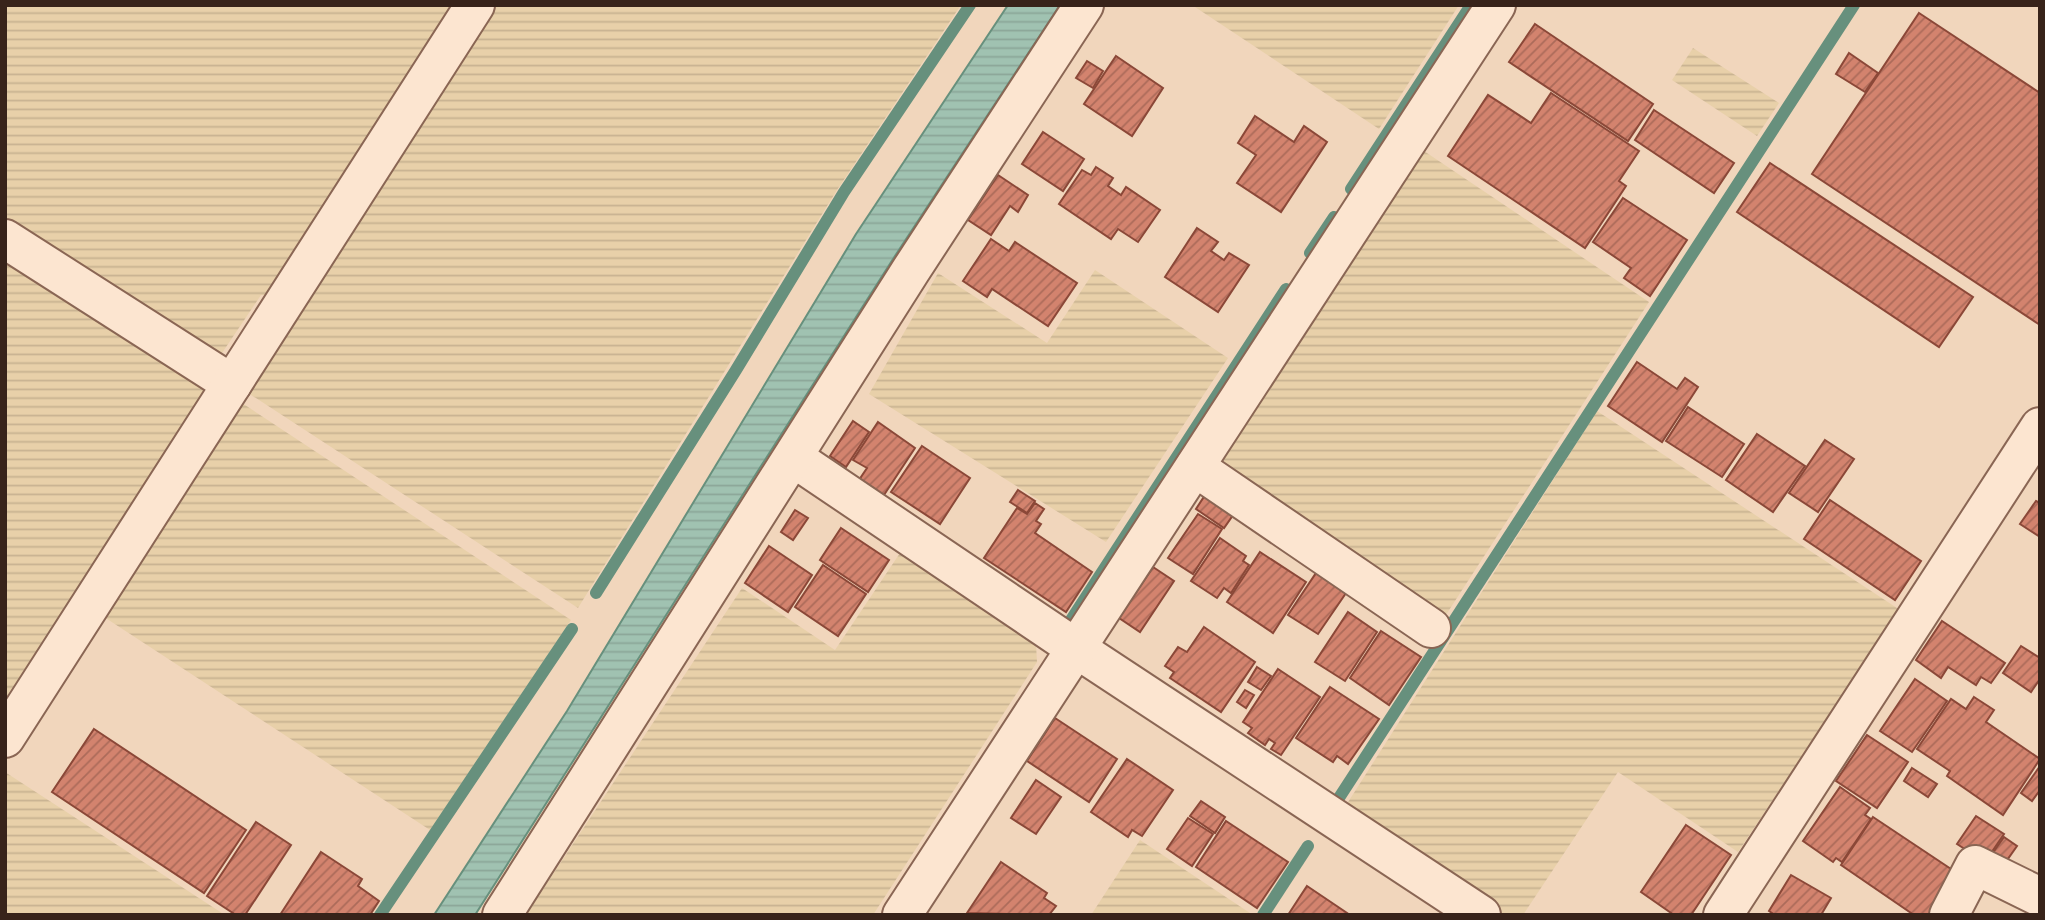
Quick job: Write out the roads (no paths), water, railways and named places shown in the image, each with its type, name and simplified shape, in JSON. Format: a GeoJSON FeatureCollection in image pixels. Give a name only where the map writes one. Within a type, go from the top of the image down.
{"type":"FeatureCollection","features":[{"type":"Feature","properties":{"kind":"street"},"geometry":{"type":"LineString","coordinates":[[5,738],[475,5]]}},
{"type":"Feature","properties":{"kind":"street"},"geometry":{"type":"LineString","coordinates":[[502,915],[911,270],[1084,5]]}},
{"type":"Feature","properties":{"kind":"street"},"geometry":{"type":"LineString","coordinates":[[902,915],[1496,5]]}},
{"type":"Feature","properties":{"kind":"street"},"geometry":{"type":"LineString","coordinates":[[5,239],[232,384]]}},
{"type":"Feature","properties":{"kind":"street"},"geometry":{"type":"LineString","coordinates":[[1723,915],[2040,427]]}},
{"type":"Feature","properties":{"kind":"street"},"geometry":{"type":"LineString","coordinates":[[794,457],[1077,649],[1480,915]]}},
{"type":"Feature","properties":{"kind":"street"},"geometry":{"type":"LineString","coordinates":[[1195,467],[1431,628]]}},
{"type":"Feature","properties":{"kind":"street"},"geometry":{"type":"LineString","coordinates":[[1949,915],[1975,864],[2040,898]]}},
{"type":"Feature","properties":{"kind":"waterway"},"geometry":{"type":"LineString","coordinates":[[596,593],[844,192],[970,5]]}},
{"type":"Feature","properties":{"kind":"waterway"},"geometry":{"type":"LineString","coordinates":[[1351,189],[1471,5]]}},
{"type":"Feature","properties":{"kind":"waterway"},"geometry":{"type":"LineString","coordinates":[[1335,804],[1854,5]]}},
{"type":"Feature","properties":{"kind":"waterway"},"geometry":{"type":"LineString","coordinates":[[1310,253],[1334,217]]}},
{"type":"Feature","properties":{"kind":"waterway"},"geometry":{"type":"LineString","coordinates":[[1069,623],[1286,289]]}},
{"type":"Feature","properties":{"kind":"waterway"},"geometry":{"type":"LineString","coordinates":[[380,915],[572,629]]}},
{"type":"Feature","properties":{"kind":"waterway"},"geometry":{"type":"LineString","coordinates":[[1263,915],[1308,846]]}}]}
